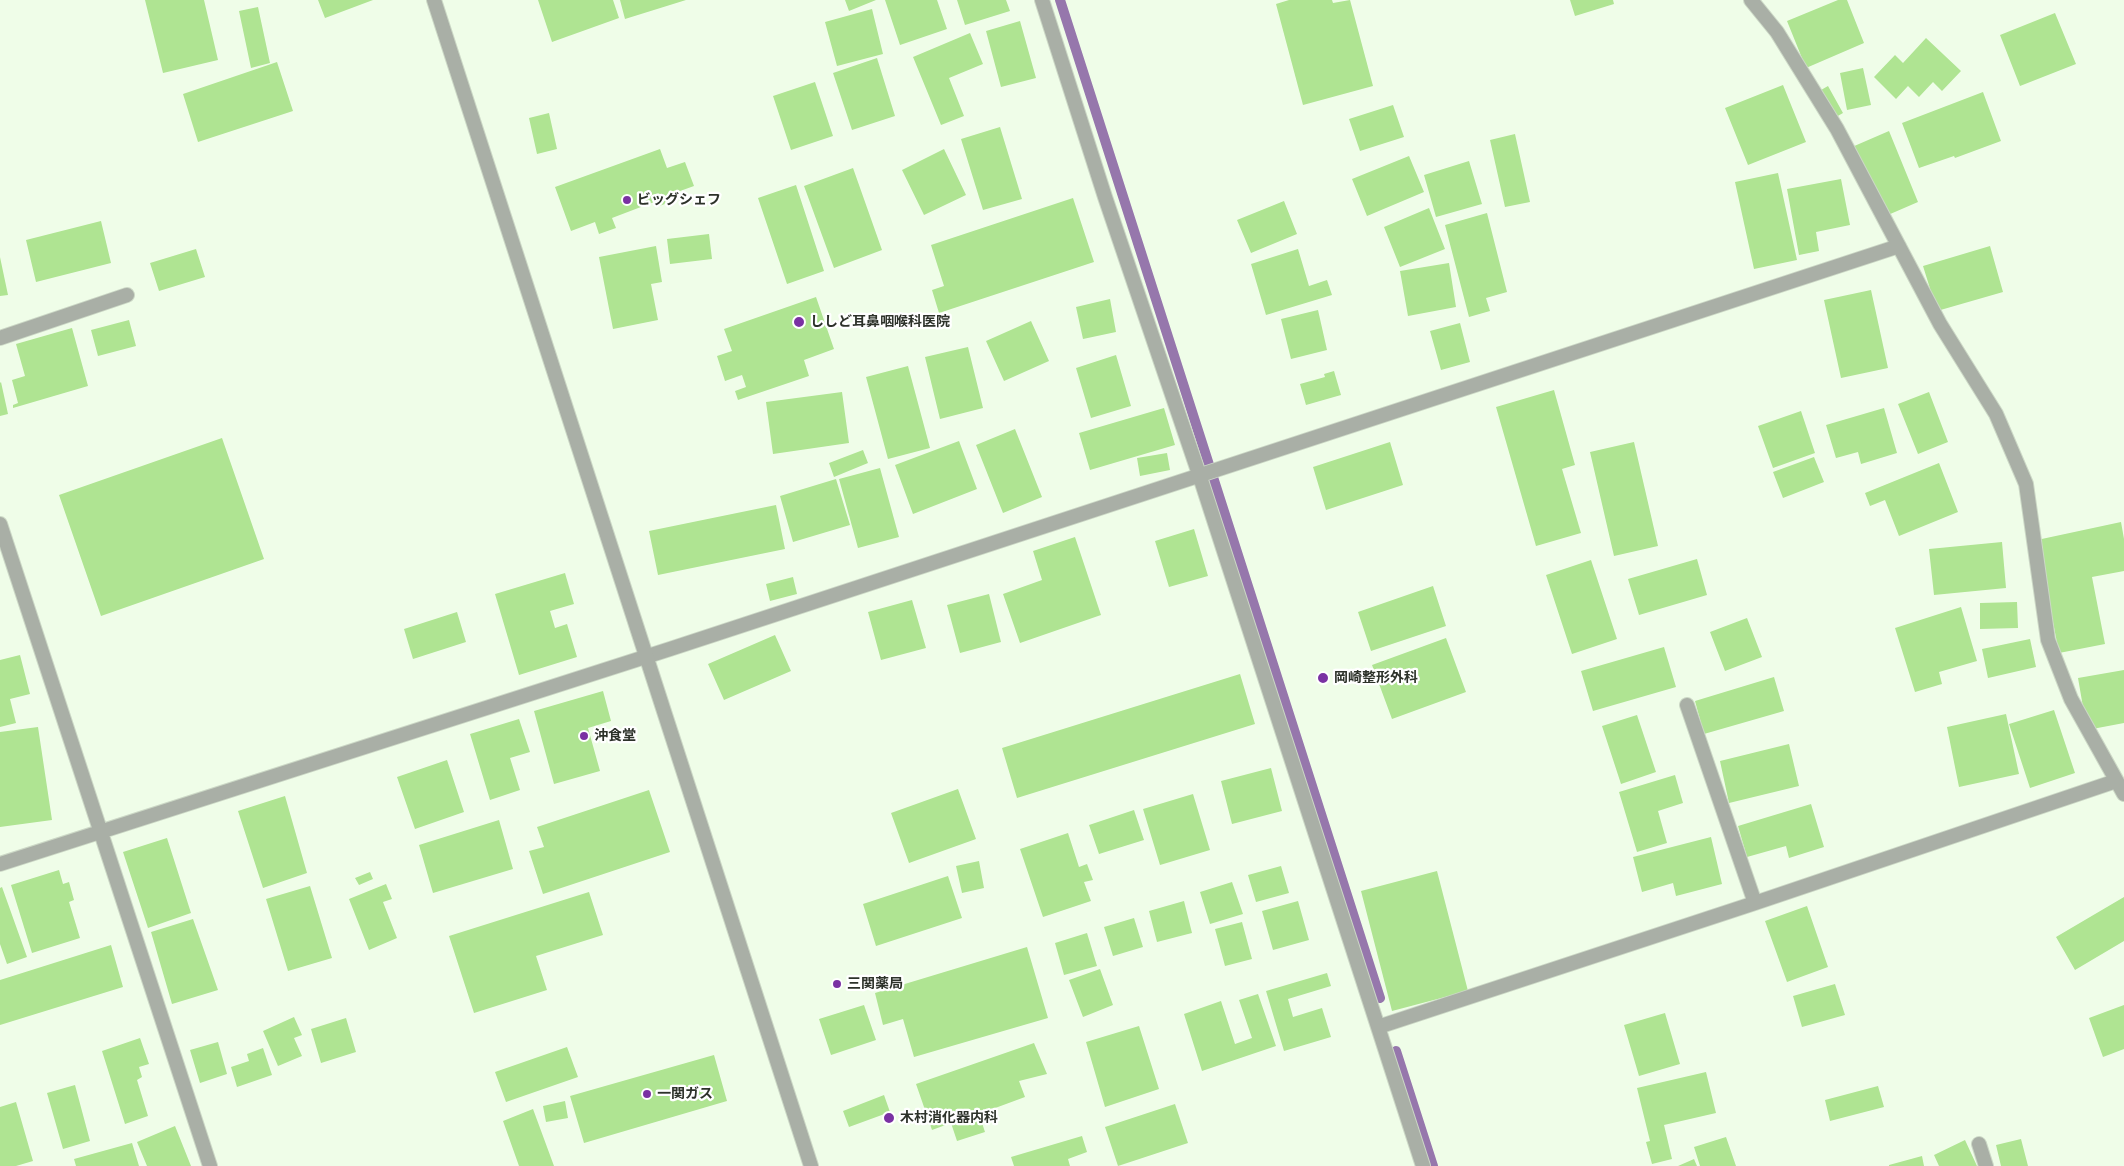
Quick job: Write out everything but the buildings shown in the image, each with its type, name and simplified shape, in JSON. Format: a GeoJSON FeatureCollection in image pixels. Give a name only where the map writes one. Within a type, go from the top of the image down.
{"type":"FeatureCollection","features":[{"type":"Feature","properties":{"kind":"street"},"geometry":{"type":"LineString","coordinates":[[434,0],[811,1166]]}},
{"type":"Feature","properties":{"kind":"street"},"geometry":{"type":"LineString","coordinates":[[1042,0],[1100,182],[1200,477],[1423,1166]]}},
{"type":"Feature","properties":{"kind":"street"},"geometry":{"type":"LineString","coordinates":[[1751,0],[1777,32],[1837,129],[1940,324],[1996,414],[2026,484],[2048,640],[2071,699],[2124,794]]}},
{"type":"Feature","properties":{"kind":"street"},"geometry":{"type":"LineString","coordinates":[[0,864],[1200,477],[1899,246]]}},
{"type":"Feature","properties":{"kind":"street"},"geometry":{"type":"LineString","coordinates":[[0,338],[128,295]]}},
{"type":"Feature","properties":{"kind":"street"},"geometry":{"type":"LineString","coordinates":[[0,524],[2,538],[101,831],[210,1166]]}},
{"type":"Feature","properties":{"kind":"street"},"geometry":{"type":"LineString","coordinates":[[1687,704],[1755,903]]}},
{"type":"Feature","properties":{"kind":"street"},"geometry":{"type":"LineString","coordinates":[[1378,1027],[1755,903],[2116,781]]}},
{"type":"Feature","properties":{"kind":"street"},"geometry":{"type":"LineString","coordinates":[[1979,1144],[1986,1166]]}},
{"type":"Feature","properties":{"kind":"waterway"},"geometry":{"type":"LineString","coordinates":[[1060,0],[1380,998]]}},
{"type":"Feature","properties":{"kind":"waterway"},"geometry":{"type":"LineString","coordinates":[[1396,1051],[1433,1166]]}},
{"type":"Feature","properties":{"kind":"place","name":"ビッグシェフ"},"geometry":{"type":"Point","coordinates":[627,200]}},
{"type":"Feature","properties":{"kind":"place","name":"ししど耳鼻咽喉科医院"},"geometry":{"type":"Point","coordinates":[799,322]}},
{"type":"Feature","properties":{"kind":"place","name":"岡崎整形外科"},"geometry":{"type":"Point","coordinates":[1323,678]}},
{"type":"Feature","properties":{"kind":"place","name":"沖食堂"},"geometry":{"type":"Point","coordinates":[584,736]}},
{"type":"Feature","properties":{"kind":"place","name":"三関薬局"},"geometry":{"type":"Point","coordinates":[837,984]}},
{"type":"Feature","properties":{"kind":"place","name":"一関ガス"},"geometry":{"type":"Point","coordinates":[647,1094]}},
{"type":"Feature","properties":{"kind":"place","name":"木村消化器内科"},"geometry":{"type":"Point","coordinates":[889,1118]}}]}
